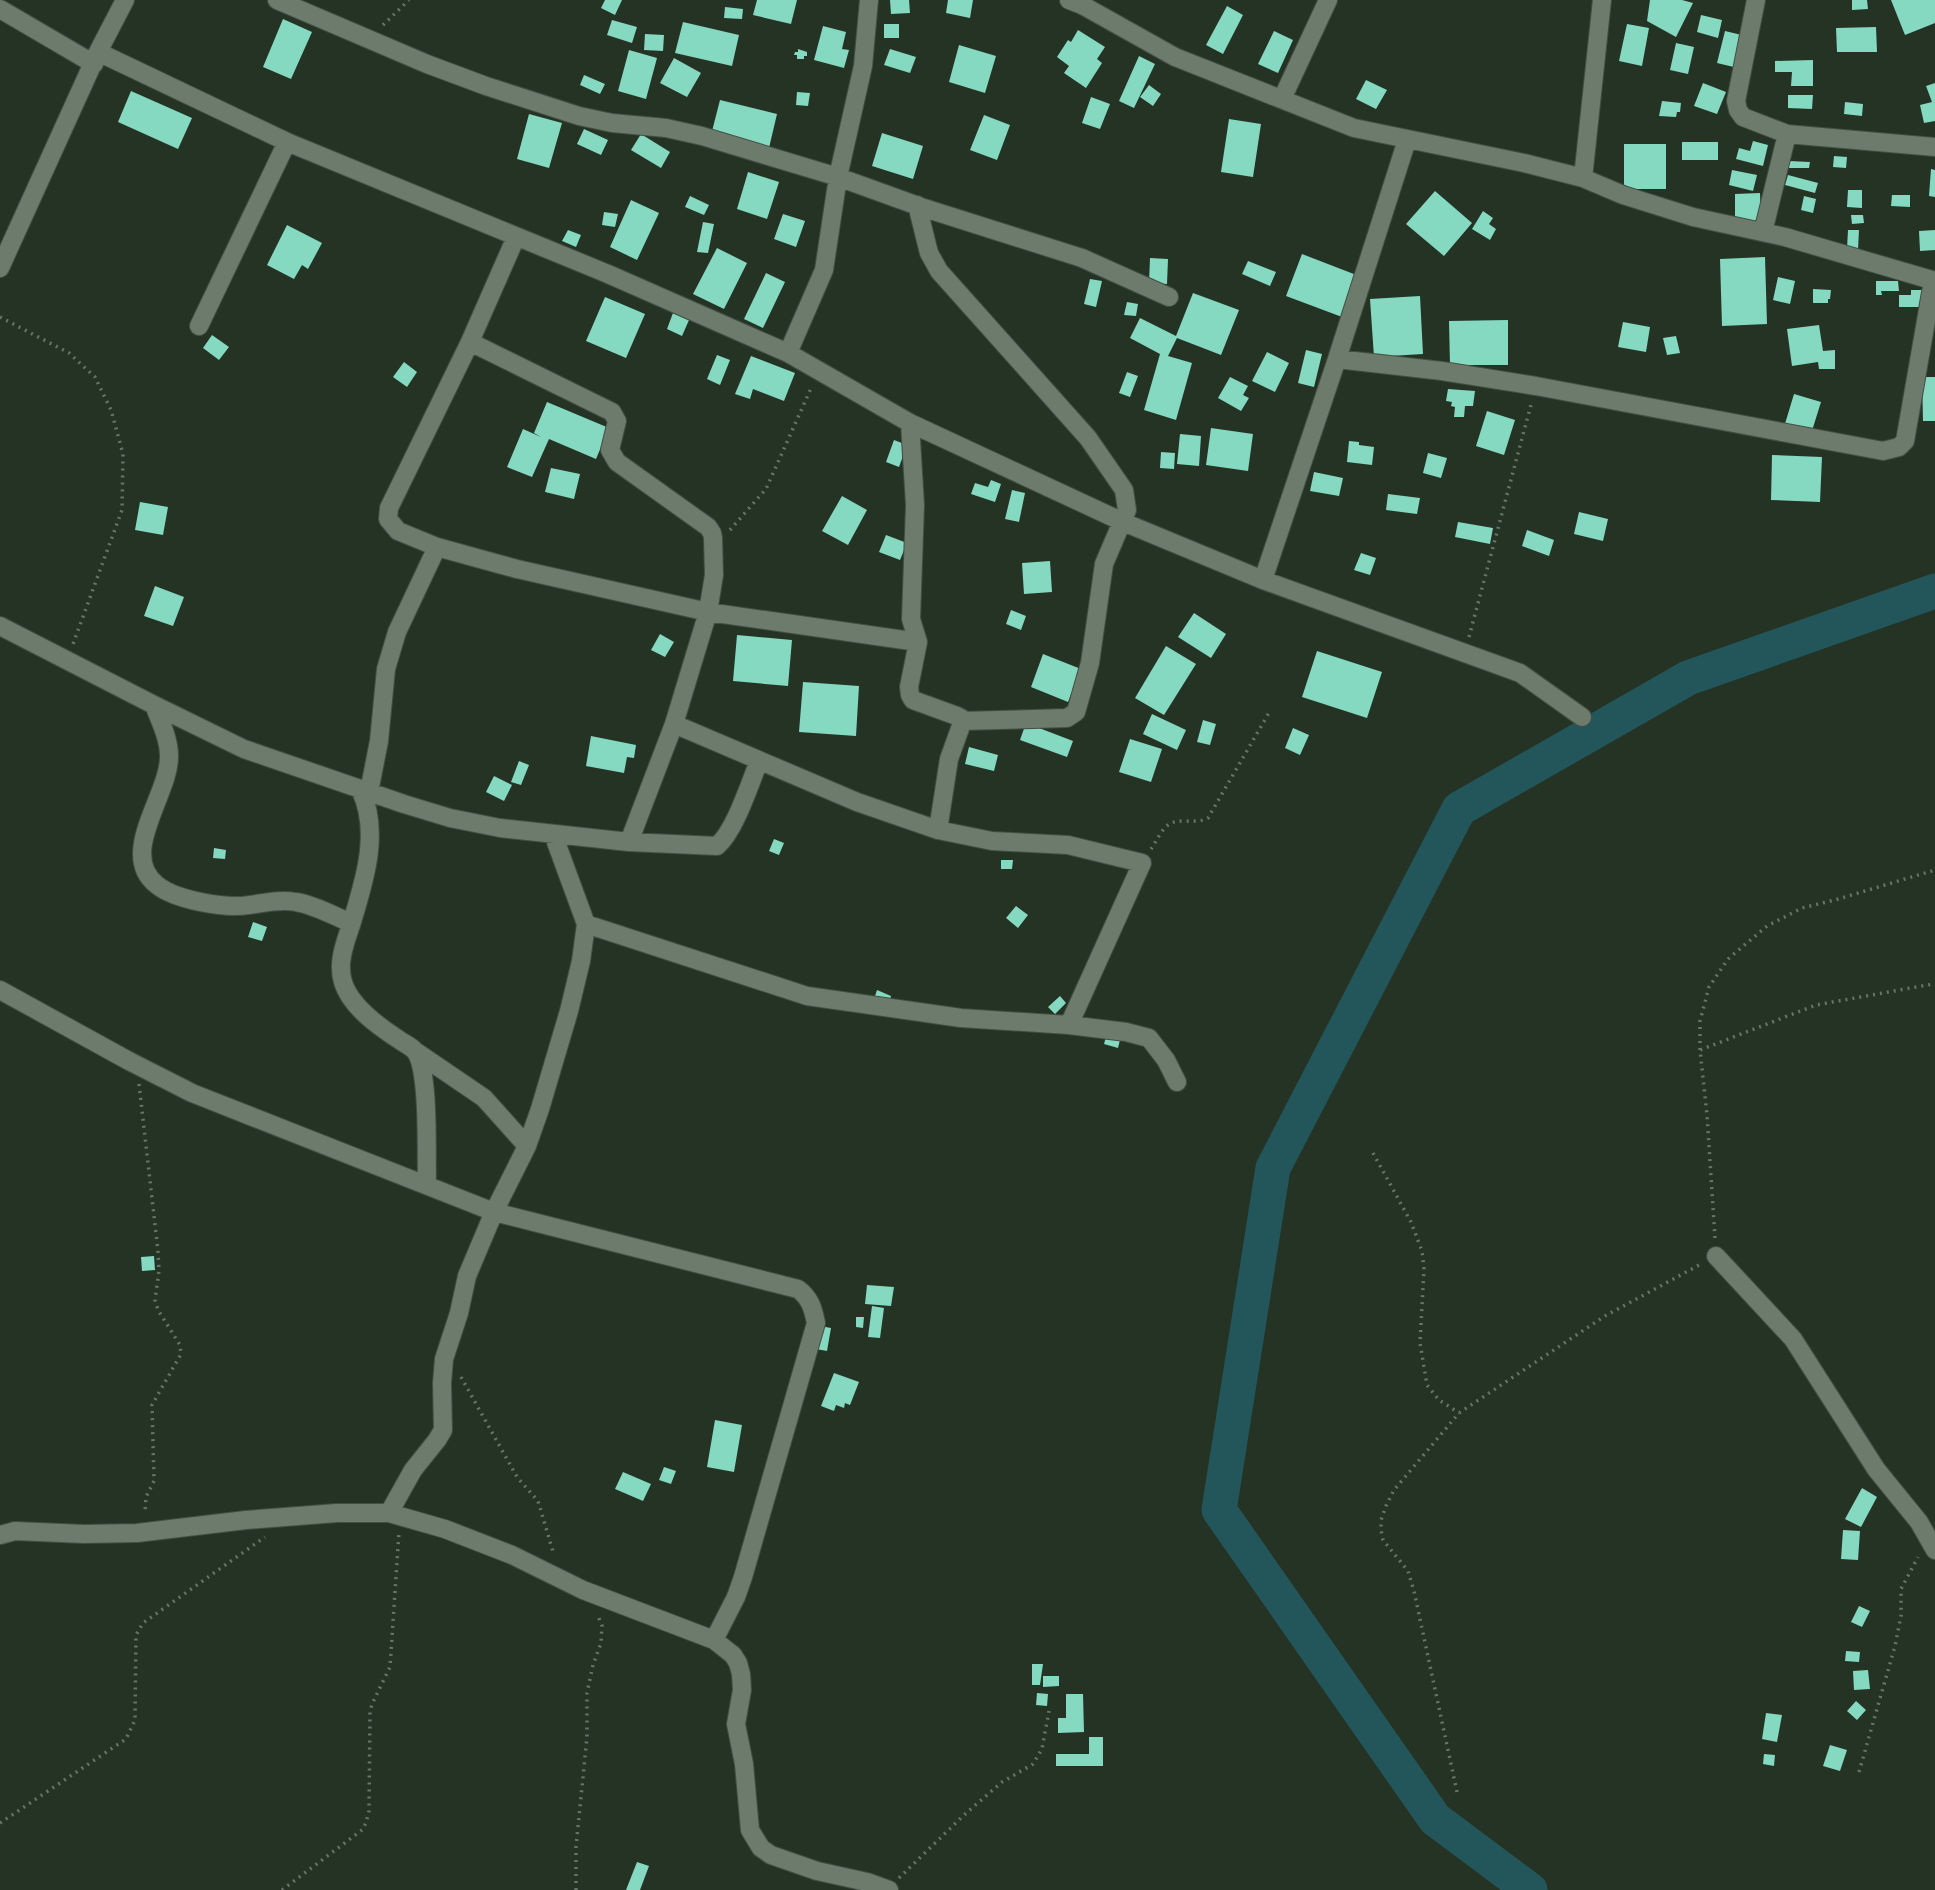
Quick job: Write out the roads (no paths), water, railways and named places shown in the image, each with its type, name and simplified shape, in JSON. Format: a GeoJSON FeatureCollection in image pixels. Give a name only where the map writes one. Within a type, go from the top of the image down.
{"type":"FeatureCollection","features":[{"type":"Feature","properties":{"kind":"street"},"geometry":{"type":"LineString","coordinates":[[0,268],[5,247],[125,0]]}},
{"type":"Feature","properties":{"kind":"street"},"geometry":{"type":"LineString","coordinates":[[277,0],[427,64],[486,86],[579,116],[612,123],[666,128],[702,136],[838,177],[1082,258],[1169,297]]}},
{"type":"Feature","properties":{"kind":"street"},"geometry":{"type":"LineString","coordinates":[[788,353],[824,270],[838,177],[863,66],[869,0]]}},
{"type":"Feature","properties":{"kind":"street"},"geometry":{"type":"LineString","coordinates":[[1069,0],[1083,5],[1175,57],[1354,128],[1583,178],[1623,195],[1682,213],[1763,232],[1934,281],[1905,441],[1892,450],[1883,452],[1536,386],[1442,371],[1337,359]]}},
{"type":"Feature","properties":{"kind":"street"},"geometry":{"type":"LineString","coordinates":[[1282,99],[1328,0]]}},
{"type":"Feature","properties":{"kind":"street"},"geometry":{"type":"LineString","coordinates":[[1583,178],[1602,0]]}},
{"type":"Feature","properties":{"kind":"street"},"geometry":{"type":"LineString","coordinates":[[1756,0],[1736,101],[1743,117],[1787,134],[1935,147]]}},
{"type":"Feature","properties":{"kind":"street"},"geometry":{"type":"LineString","coordinates":[[0,9],[96,58],[287,142],[608,274],[788,353],[910,424],[1123,522],[1262,580],[1520,673],[1582,717]]}},
{"type":"Feature","properties":{"kind":"street"},"geometry":{"type":"LineString","coordinates":[[1763,232],[1787,134]]}},
{"type":"Feature","properties":{"kind":"street"},"geometry":{"type":"LineString","coordinates":[[1262,580],[1407,140]]}},
{"type":"Feature","properties":{"kind":"street"},"geometry":{"type":"LineString","coordinates":[[199,327],[287,142]]}},
{"type":"Feature","properties":{"kind":"street"},"geometry":{"type":"LineString","coordinates":[[910,424],[915,505],[911,619],[918,642],[909,687],[910,695],[913,699],[957,716],[962,721],[1067,718],[1075,714],[1090,663],[1104,564],[1127,510],[1124,490],[1088,438],[939,271],[925,239],[917,205]]}},
{"type":"Feature","properties":{"kind":"street"},"geometry":{"type":"LineString","coordinates":[[516,237],[470,342],[389,508],[388,519],[398,531],[437,547],[517,569],[708,612],[918,642]]}},
{"type":"Feature","properties":{"kind":"street"},"geometry":{"type":"LineString","coordinates":[[470,342],[612,412],[617,421],[610,450],[617,462],[708,527],[712,533],[713,586],[708,612],[674,724],[629,842]]}},
{"type":"Feature","properties":{"kind":"street"},"geometry":{"type":"LineString","coordinates":[[437,547],[397,632],[386,669],[379,741],[364,791],[370,821],[370,838],[361,892],[342,952],[343,983],[365,1014],[484,1098],[527,1146]]}},
{"type":"Feature","properties":{"kind":"street"},"geometry":{"type":"LineString","coordinates":[[0,626],[244,749],[404,804],[482,825],[629,842],[717,846],[735,819],[759,761]]}},
{"type":"Feature","properties":{"kind":"street"},"geometry":{"type":"LineString","coordinates":[[153,705],[165,733],[170,755],[168,771],[143,839],[142,857],[145,870],[156,885],[172,894],[219,904],[247,906],[264,901],[297,902],[351,923]]}},
{"type":"Feature","properties":{"kind":"street"},"geometry":{"type":"LineString","coordinates":[[938,830],[949,759],[962,721]]}},
{"type":"Feature","properties":{"kind":"street"},"geometry":{"type":"LineString","coordinates":[[674,724],[857,802],[938,830],[992,841],[1068,845],[1142,863],[1069,1025]]}},
{"type":"Feature","properties":{"kind":"street"},"geometry":{"type":"LineString","coordinates":[[395,1515],[413,1470],[443,1430],[442,1383],[446,1351],[459,1313],[467,1276],[494,1212],[527,1146],[569,1011],[581,961],[586,924],[553,834]]}},
{"type":"Feature","properties":{"kind":"street"},"geometry":{"type":"LineString","coordinates":[[586,924],[807,996],[961,1018],[1069,1025],[1126,1032],[1149,1038],[1166,1060],[1177,1082]]}},
{"type":"Feature","properties":{"kind":"street"},"geometry":{"type":"LineString","coordinates":[[0,990],[192,1093],[494,1212],[798,1289],[805,1294],[813,1306],[816,1324],[743,1577],[714,1640]]}},
{"type":"Feature","properties":{"kind":"street"},"geometry":{"type":"LineString","coordinates":[[415,1051],[423,1077],[427,1184]]}},
{"type":"Feature","properties":{"kind":"street"},"geometry":{"type":"LineString","coordinates":[[1716,1256],[1793,1339],[1876,1469],[1919,1522],[1932,1544]]}},
{"type":"Feature","properties":{"kind":"street"},"geometry":{"type":"LineString","coordinates":[[0,1535],[15,1531],[84,1534],[146,1532],[337,1513],[395,1515],[445,1529],[512,1555],[583,1590],[714,1640],[733,1655],[741,1674],[742,1690],[736,1724],[744,1763],[750,1830],[754,1838],[771,1856],[888,1889]]}},
{"type":"Feature","properties":{"kind":"waterway"},"geometry":{"type":"LineString","coordinates":[[1530,1890],[1435,1819],[1219,1510],[1273,1168],[1459,809],[1688,678],[1935,591]]}}]}
